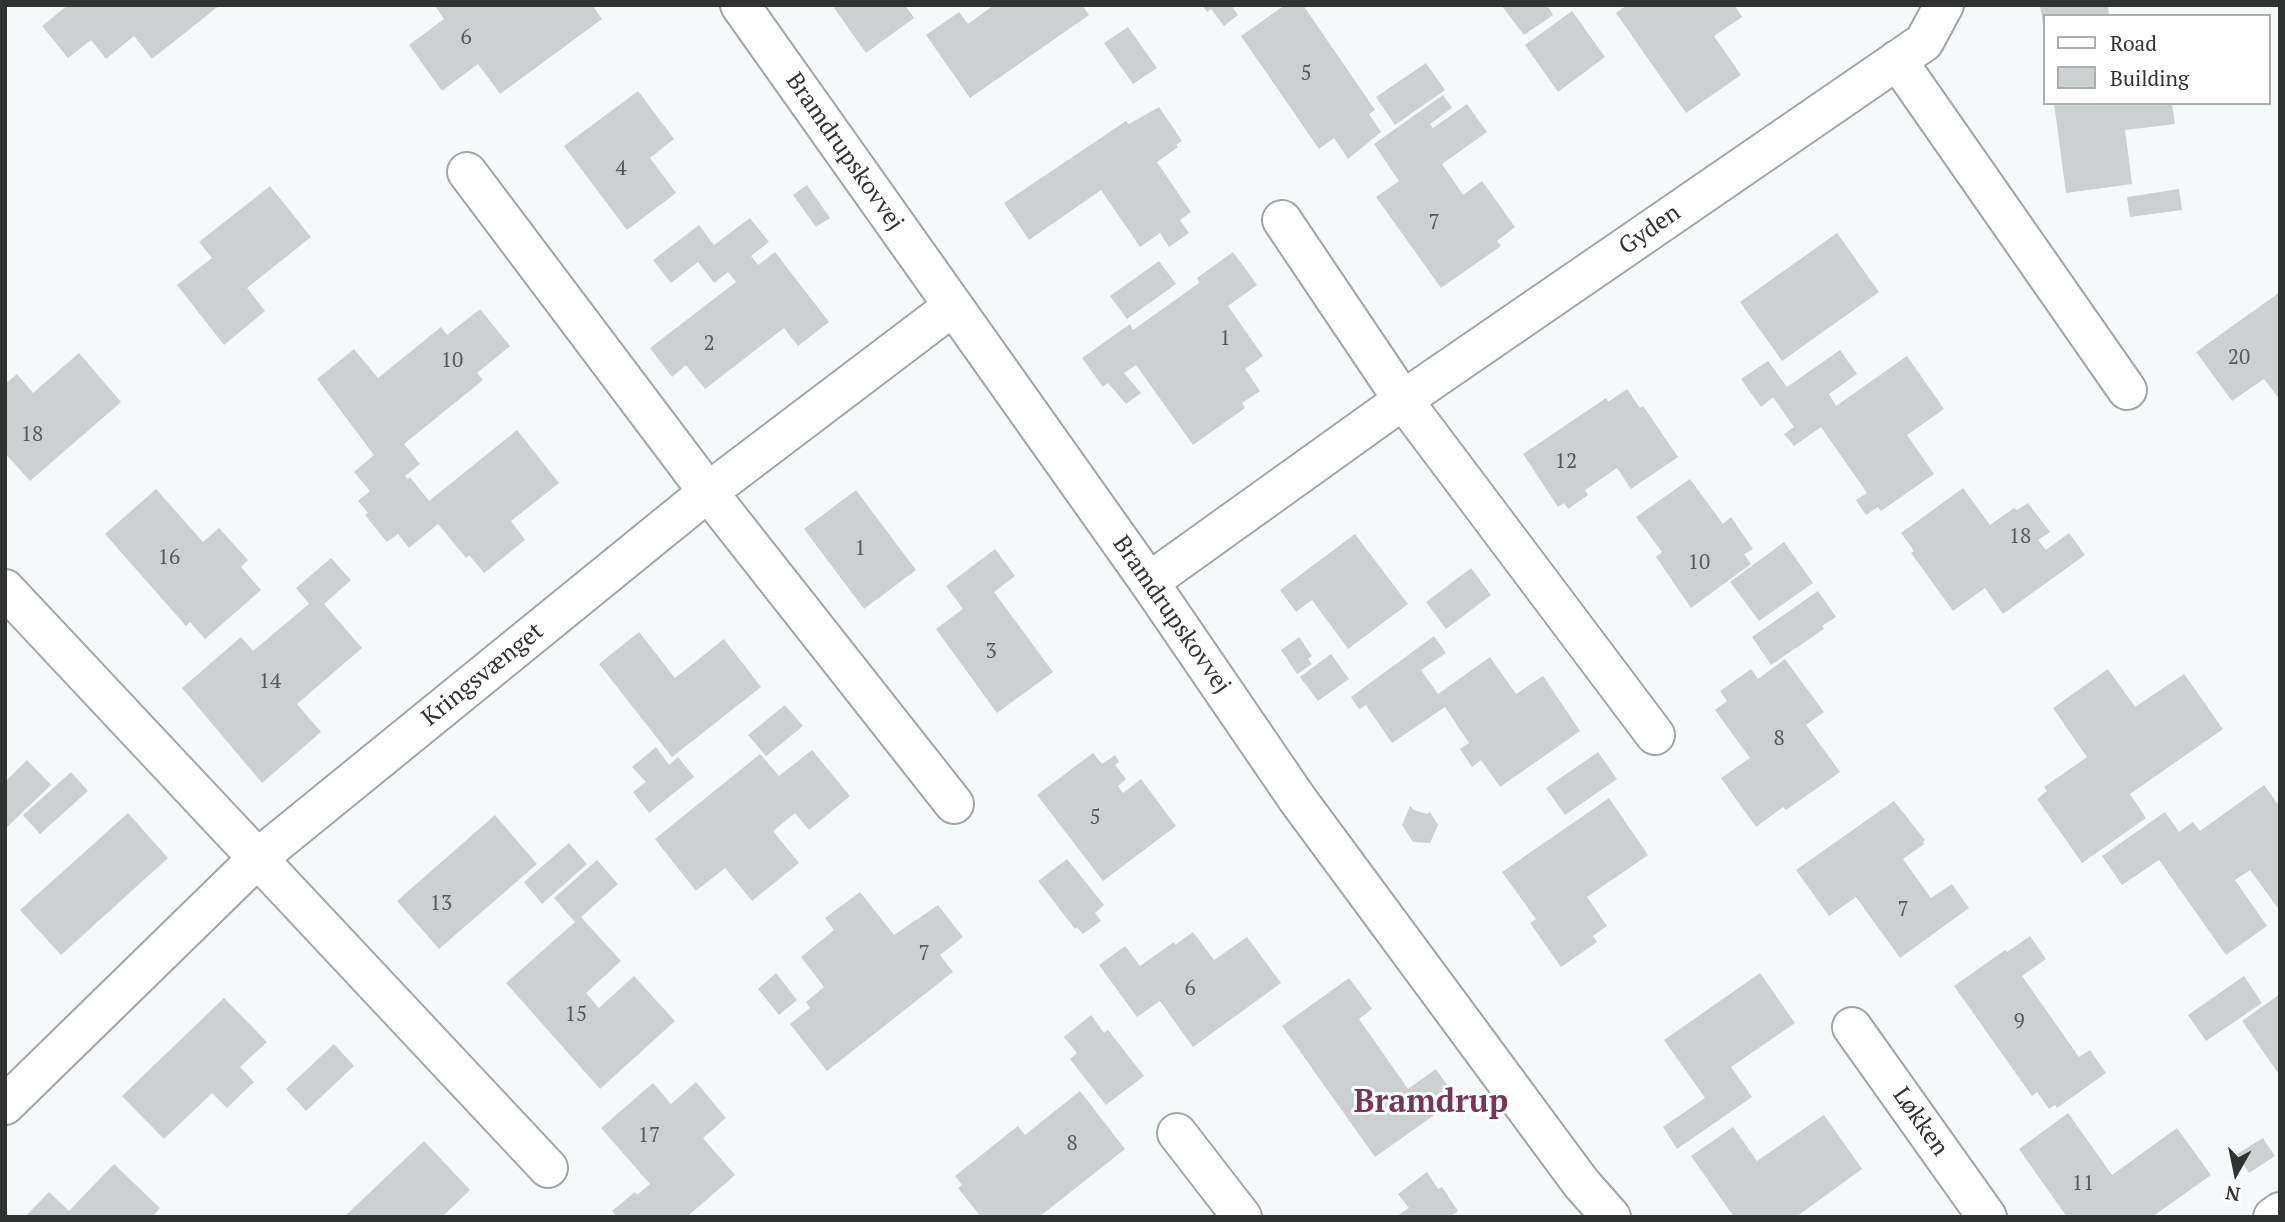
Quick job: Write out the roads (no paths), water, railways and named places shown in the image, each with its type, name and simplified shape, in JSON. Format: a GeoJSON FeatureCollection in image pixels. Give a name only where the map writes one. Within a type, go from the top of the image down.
{"type":"FeatureCollection","features":[{"type":"Feature","properties":{"kind":"street","name":"Bramdrupskovvej"},"geometry":{"type":"LineString","coordinates":[[740,5],[1149,582],[1298,800],[1581,1183],[1611,1217]]}},
{"type":"Feature","properties":{"kind":"street","name":"Gyden"},"geometry":{"type":"LineString","coordinates":[[1149,582],[1403,400],[1924,42],[1944,5]]}},
{"type":"Feature","properties":{"kind":"street"},"geometry":{"type":"LineString","coordinates":[[1897,60],[2127,390]]}},
{"type":"Feature","properties":{"kind":"street"},"geometry":{"type":"LineString","coordinates":[[467,172],[708,492],[954,804]]}},
{"type":"Feature","properties":{"kind":"street"},"geometry":{"type":"LineString","coordinates":[[1282,220],[1403,400],[1655,735]]}},
{"type":"Feature","properties":{"kind":"street","name":"Kringsvænget"},"geometry":{"type":"LineString","coordinates":[[5,1105],[258,858],[708,492],[952,307]]}},
{"type":"Feature","properties":{"kind":"street"},"geometry":{"type":"LineString","coordinates":[[5,589],[548,1168]]}},
{"type":"Feature","properties":{"kind":"street","name":"Løkken"},"geometry":{"type":"LineString","coordinates":[[1852,1027],[1987,1217]]}},
{"type":"Feature","properties":{"kind":"street"},"geometry":{"type":"LineString","coordinates":[[1177,1133],[1242,1217]]}},
{"type":"Feature","properties":{"kind":"street"},"geometry":{"type":"LineString","coordinates":[[2273,1217],[2280,1212]]}},
{"type":"Feature","properties":{"kind":"district","name":"Bramdrup"},"geometry":{"type":"Point","coordinates":[1431,1103]}}]}
